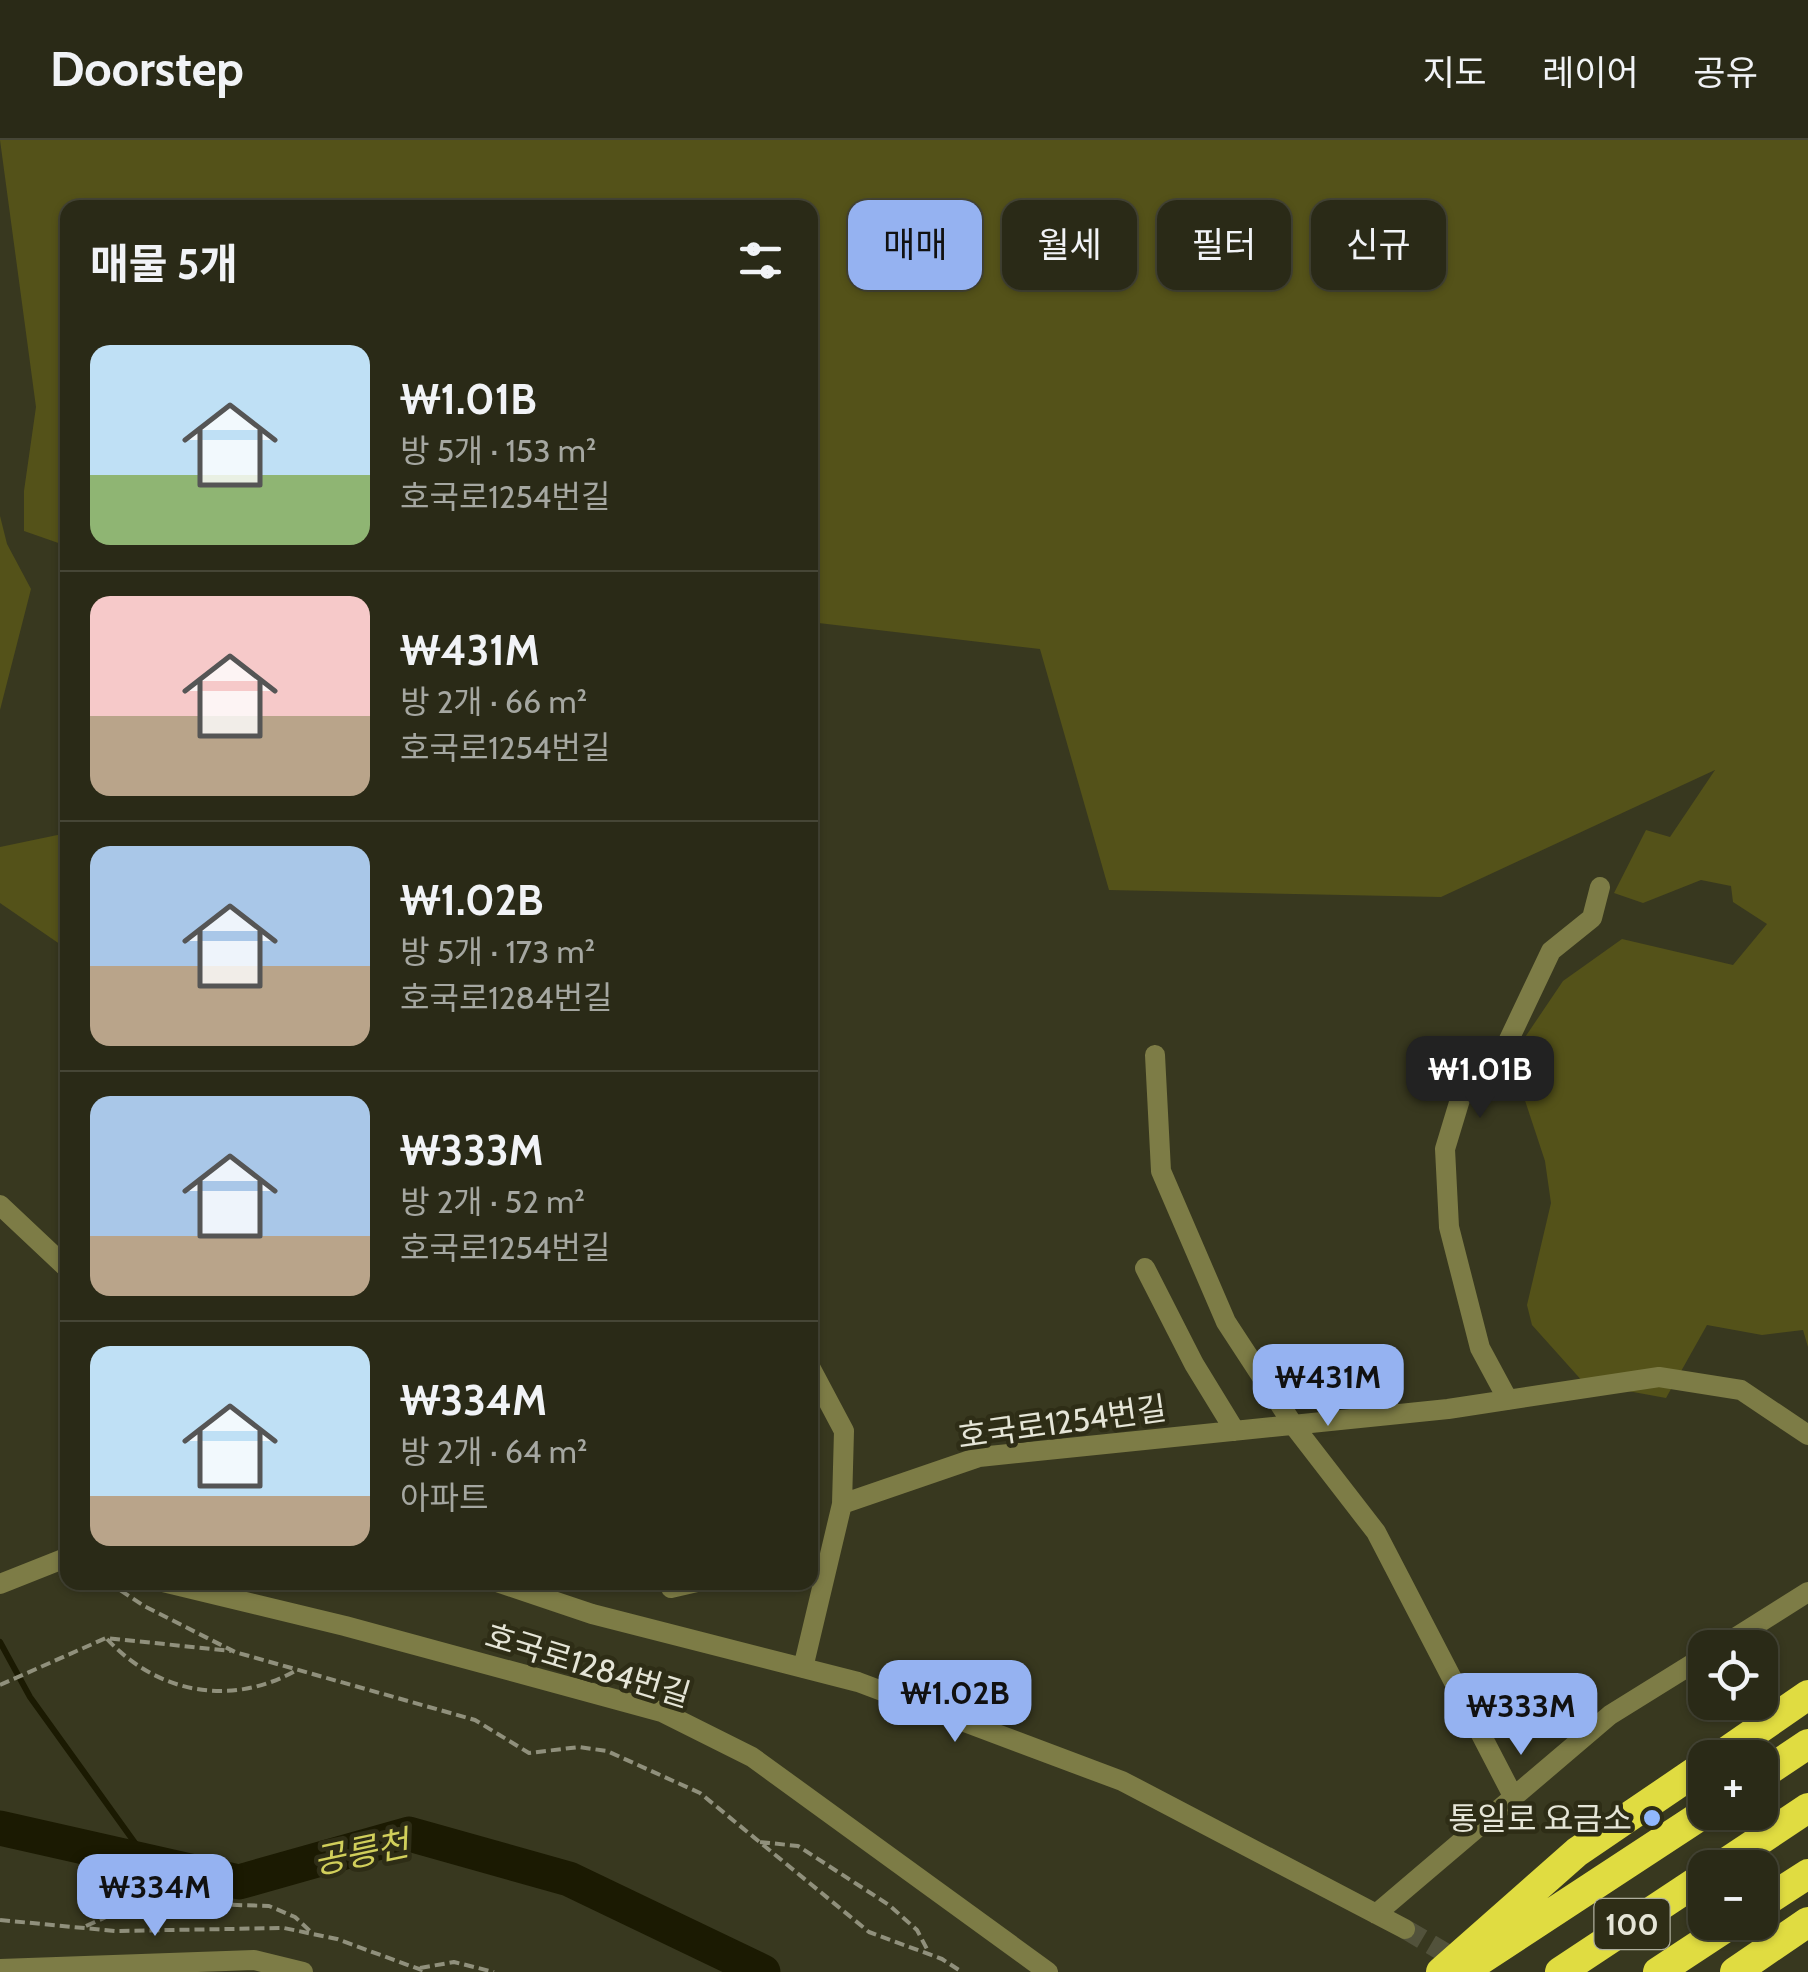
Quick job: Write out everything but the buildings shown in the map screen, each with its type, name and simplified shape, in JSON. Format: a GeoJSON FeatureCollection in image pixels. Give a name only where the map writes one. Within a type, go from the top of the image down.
{"type":"FeatureCollection","features":[{"type":"Feature","properties":{"kind":"highway"},"geometry":{"type":"LineString","coordinates":[[1742,1740],[1808,1695]]}},
{"type":"Feature","properties":{"kind":"highway"},"geometry":{"type":"LineString","coordinates":[[1778,1764],[1808,1744]]}},
{"type":"Feature","properties":{"kind":"highway"},"geometry":{"type":"LineString","coordinates":[[1441,1972],[1577,1852],[1688,1777]]}},
{"type":"Feature","properties":{"kind":"highway"},"geometry":{"type":"LineString","coordinates":[[1745,1850],[1808,1808]]}},
{"type":"Feature","properties":{"kind":"highway"},"geometry":{"type":"LineString","coordinates":[[1462,1972],[1688,1824]]}},
{"type":"Feature","properties":{"kind":"highway"},"geometry":{"type":"LineString","coordinates":[[1778,1893],[1808,1874]]}},
{"type":"Feature","properties":{"kind":"highway","name":"100"},"geometry":{"type":"LineString","coordinates":[[1560,1972],[1688,1887]]}},
{"type":"Feature","properties":{"kind":"highway"},"geometry":{"type":"LineString","coordinates":[[1735,1972],[1808,1922]]}},
{"type":"Feature","properties":{"kind":"highway","name":"100"},"geometry":{"type":"LineString","coordinates":[[1658,1972],[1707,1940]]}},
{"type":"Feature","properties":{"kind":"street"},"geometry":{"type":"LineString","coordinates":[[1508,1400],[1480,1348],[1449,1227],[1446,1149],[1468,1073],[1504,1050],[1551,952],[1592,918],[1600,887]]}},
{"type":"Feature","properties":{"kind":"street"},"geometry":{"type":"LineString","coordinates":[[1154,1055],[1162,1171],[1226,1322],[1294,1426],[1376,1532],[1514,1796]]}},
{"type":"Feature","properties":{"kind":"street"},"geometry":{"type":"LineString","coordinates":[[0,1205],[60,1261]]}},
{"type":"Feature","properties":{"kind":"street","name":"호국로1254번길"},"geometry":{"type":"LineString","coordinates":[[1145,1268],[1194,1364],[1235,1431]]}},
{"type":"Feature","properties":{"kind":"street","name":"호국로1254번길"},"geometry":{"type":"LineString","coordinates":[[842,1504],[978,1457],[1294,1426],[1659,1377],[1741,1390],[1808,1435]]}},
{"type":"Feature","properties":{"kind":"street"},"geometry":{"type":"LineString","coordinates":[[818,1382],[844,1431],[842,1504],[820,1557]]}},
{"type":"Feature","properties":{"kind":"street"},"geometry":{"type":"LineString","coordinates":[[0,1584],[60,1561]]}},
{"type":"Feature","properties":{"kind":"street","name":"호국로1284번길"},"geometry":{"type":"LineString","coordinates":[[196,1590],[662,1712],[752,1757],[1048,1972]]}},
{"type":"Feature","properties":{"kind":"street","name":"호국로1284번길"},"geometry":{"type":"LineString","coordinates":[[521,1590],[592,1614],[858,1682],[1122,1781],[1405,1929]]}},
{"type":"Feature","properties":{"kind":"street"},"geometry":{"type":"LineString","coordinates":[[803,1668],[815,1590]]}},
{"type":"Feature","properties":{"kind":"street"},"geometry":{"type":"LineString","coordinates":[[1748,1630],[1808,1592]]}},
{"type":"Feature","properties":{"kind":"street"},"geometry":{"type":"LineString","coordinates":[[1376,1914],[1610,1715],[1688,1667]]}},
{"type":"Feature","properties":{"kind":"street"},"geometry":{"type":"LineString","coordinates":[[0,1969],[254,1960],[303,1972]]}},
{"type":"Feature","properties":{"kind":"path"},"geometry":{"type":"LineString","coordinates":[[120,1590],[235,1652]]}},
{"type":"Feature","properties":{"kind":"path"},"geometry":{"type":"LineString","coordinates":[[106,1638],[131,1664],[185,1687],[244,1692],[270,1686],[297,1670]]}},
{"type":"Feature","properties":{"kind":"path"},"geometry":{"type":"LineString","coordinates":[[0,1684],[106,1638],[235,1652],[474,1720],[530,1753],[579,1746],[607,1750],[700,1792],[869,1932],[930,1954],[962,1972]]}},
{"type":"Feature","properties":{"kind":"path"},"geometry":{"type":"LineString","coordinates":[[760,1842],[798,1846],[889,1905],[917,1930],[930,1954]]}},
{"type":"Feature","properties":{"kind":"path"},"geometry":{"type":"LineString","coordinates":[[81,1928],[124,1909],[206,1904],[268,1906],[296,1918],[312,1934]]}},
{"type":"Feature","properties":{"kind":"path"},"geometry":{"type":"LineString","coordinates":[[0,1920],[115,1931],[284,1928],[337,1938],[427,1972]]}},
{"type":"Feature","properties":{"kind":"path"},"geometry":{"type":"LineString","coordinates":[[417,1968],[454,1962],[494,1972]]}},
{"type":"Feature","properties":{"kind":"shaded area"},"geometry":{"type":"Polygon","coordinates":[[[0,140],[1808,140],[1808,1347],[1803,1330],[1762,1335],[1707,1325],[1666,1398],[1584,1383],[1532,1325],[1527,1305],[1551,1203],[1545,1161],[1511,1058],[1563,981],[1622,939],[1733,965],[1767,924],[1733,902],[1731,886],[1701,880],[1643,903],[1614,893],[1646,830],[1670,837],[1715,770],[1441,897],[1109,890],[1040,649],[818,623],[818,200],[60,200],[60,544],[24,531],[24,491],[36,407],[0,140]]]}},
{"type":"Feature","properties":{"kind":"shaded area"},"geometry":{"type":"Polygon","coordinates":[[[0,516],[7,544],[31,589],[0,710],[0,516]]]}},
{"type":"Feature","properties":{"kind":"shaded area"},"geometry":{"type":"Polygon","coordinates":[[[60,835],[60,944],[0,903],[0,847],[60,835]]]}},
{"type":"Feature","properties":{"kind":"waterway"},"geometry":{"type":"LineString","coordinates":[[0,1642],[30,1697],[148,1861]]}},
{"type":"Feature","properties":{"kind":"waterway","name":"공릉천"},"geometry":{"type":"LineString","coordinates":[[0,1828],[239,1882],[409,1834],[569,1879],[763,1972]]}},
{"type":"Feature","properties":{"kind":"tunnel"},"geometry":{"type":"LineString","coordinates":[[1405,1929],[1464,1964]]}},
{"type":"Feature","properties":{"kind":"place","name":"통일로 요금소"},"geometry":{"type":"Point","coordinates":[1652,1818]}}]}
